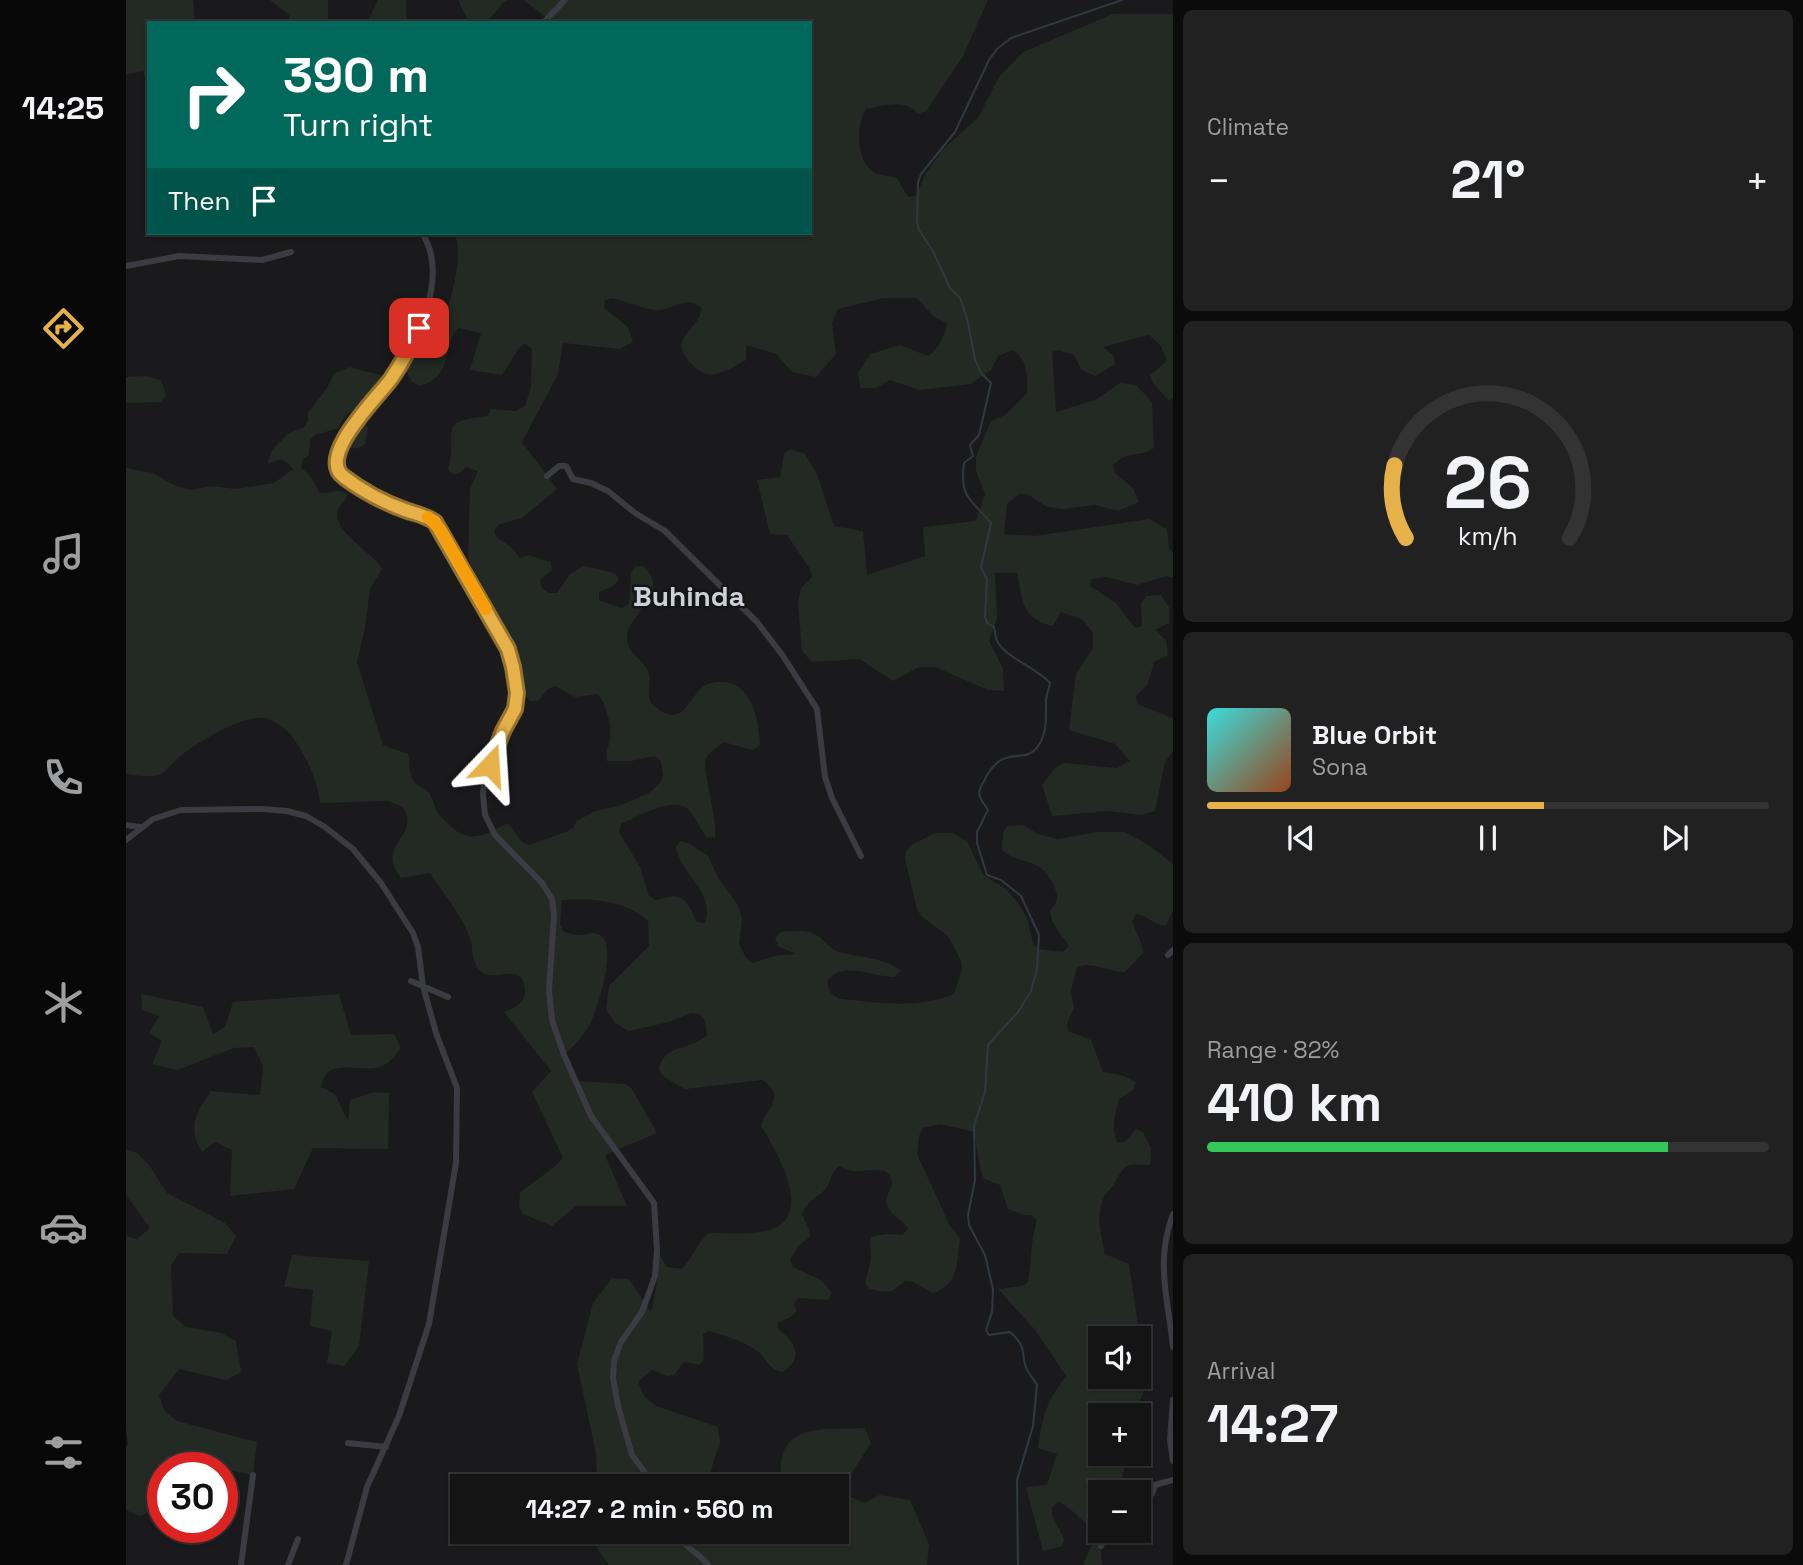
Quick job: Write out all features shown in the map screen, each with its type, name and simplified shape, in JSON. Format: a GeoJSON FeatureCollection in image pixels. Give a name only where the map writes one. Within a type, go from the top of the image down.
{"type":"FeatureCollection","features":[{"type":"Feature","properties":{"kind":"street"},"geometry":{"type":"LineString","coordinates":[[545,21],[565,0]]}},
{"type":"Feature","properties":{"kind":"street"},"geometry":{"type":"LineString","coordinates":[[423,235],[431,250],[434,275],[419,328],[411,348],[391,379],[351,428],[338,453],[336,468],[353,483],[396,506],[423,514],[435,522],[508,649],[517,693],[515,706],[484,782],[482,794],[485,815],[495,835],[542,883],[552,899],[554,915],[549,990],[552,1020],[591,1116],[653,1203],[657,1250],[655,1276],[642,1312],[621,1342],[614,1361],[613,1378],[632,1455],[646,1474]]}},
{"type":"Feature","properties":{"kind":"street"},"geometry":{"type":"LineString","coordinates":[[126,267],[179,256],[262,260],[291,251]]}},
{"type":"Feature","properties":{"kind":"street"},"geometry":{"type":"LineString","coordinates":[[547,476],[559,466],[566,466],[573,479],[608,491],[635,513],[666,531],[757,622],[817,709],[825,777],[832,798],[860,856]]}},
{"type":"Feature","properties":{"kind":"street"},"geometry":{"type":"LineString","coordinates":[[126,840],[140,827],[170,813],[208,808],[287,811],[306,816],[353,849],[381,883],[413,933],[418,947],[423,986],[436,1033],[457,1088],[456,1163],[429,1324],[399,1416],[367,1488],[346,1565]]}},
{"type":"Feature","properties":{"kind":"street"},"geometry":{"type":"LineString","coordinates":[[126,825],[140,827]]}},
{"type":"Feature","properties":{"kind":"street"},"geometry":{"type":"LineString","coordinates":[[411,981],[448,997]]}},
{"type":"Feature","properties":{"kind":"street"},"geometry":{"type":"LineString","coordinates":[[1173,1214],[1163,1244],[1164,1285],[1173,1347]]}},
{"type":"Feature","properties":{"kind":"street"},"geometry":{"type":"LineString","coordinates":[[1173,1400],[1170,1440],[1173,1461]]}},
{"type":"Feature","properties":{"kind":"street"},"geometry":{"type":"LineString","coordinates":[[348,1443],[386,1447]]}},
{"type":"Feature","properties":{"kind":"street"},"geometry":{"type":"LineString","coordinates":[[241,1565],[253,1475]]}},
{"type":"Feature","properties":{"kind":"street"},"geometry":{"type":"LineString","coordinates":[[1151,1494],[1155,1485],[1173,1480]]}},
{"type":"Feature","properties":{"kind":"street"},"geometry":{"type":"LineString","coordinates":[[288,1565],[298,1539]]}},
{"type":"Feature","properties":{"kind":"street"},"geometry":{"type":"LineString","coordinates":[[685,1544],[708,1565]]}},
{"type":"Feature","properties":{"kind":"shaded area"},"geometry":{"type":"Polygon","coordinates":[[[126,0],[193,0],[195,21],[147,21],[147,84],[143,71],[126,75],[126,0]]]}},
{"type":"Feature","properties":{"kind":"shaded area"},"geometry":{"type":"Polygon","coordinates":[[[270,0],[328,0],[328,21],[290,21],[289,15],[270,0]]]}},
{"type":"Feature","properties":{"kind":"shaded area"},"geometry":{"type":"Polygon","coordinates":[[[378,0],[406,0],[407,21],[368,21],[378,0]]]}},
{"type":"Feature","properties":{"kind":"shaded area"},"geometry":{"type":"Polygon","coordinates":[[[458,0],[508,0],[488,21],[468,21],[458,0]]]}},
{"type":"Feature","properties":{"kind":"shaded area"},"geometry":{"type":"Polygon","coordinates":[[[523,0],[988,0],[962,58],[926,111],[918,114],[907,106],[894,104],[866,109],[863,116],[859,143],[868,168],[880,175],[897,178],[908,197],[916,196],[925,175],[943,149],[978,118],[999,77],[1023,52],[1113,14],[1173,14],[1173,398],[1169,401],[1153,383],[1150,375],[1167,361],[1161,346],[1149,335],[1103,347],[1114,356],[1115,364],[1095,376],[1081,369],[1074,355],[1059,350],[1052,351],[1056,412],[1095,400],[1120,383],[1136,385],[1152,402],[1154,448],[1125,457],[1113,465],[1115,473],[1133,488],[1139,502],[1118,511],[1095,505],[1063,509],[1047,507],[1027,494],[1019,494],[1007,504],[1004,534],[1035,536],[1149,519],[1167,529],[1169,548],[1173,553],[1173,578],[1167,576],[1137,585],[1106,577],[1091,579],[1090,586],[1116,603],[1135,628],[1142,626],[1141,603],[1146,596],[1161,595],[1169,607],[1169,623],[1155,630],[1166,640],[1168,655],[1154,662],[1148,684],[1136,696],[1137,704],[1173,718],[1173,751],[1165,762],[1155,811],[1141,815],[1108,811],[1052,816],[1042,785],[1056,767],[1063,763],[1117,768],[1130,761],[1115,744],[1069,730],[1076,674],[1093,648],[1093,633],[1083,620],[1061,612],[1053,626],[1035,619],[1025,607],[1017,573],[995,573],[997,619],[989,641],[1003,668],[1004,691],[988,690],[935,667],[919,667],[893,681],[859,659],[812,662],[802,651],[798,603],[801,588],[812,577],[810,569],[787,535],[770,534],[757,480],[780,477],[784,454],[790,449],[805,454],[817,474],[834,526],[863,531],[867,575],[925,556],[923,527],[976,521],[985,494],[976,471],[976,456],[991,421],[1005,415],[1027,393],[1024,364],[1013,350],[998,356],[991,370],[971,384],[920,390],[890,380],[876,388],[860,388],[858,373],[870,354],[900,345],[928,356],[938,346],[947,323],[933,316],[917,298],[884,298],[838,309],[832,323],[836,354],[816,377],[792,372],[776,354],[746,345],[746,360],[721,373],[707,374],[693,366],[681,348],[702,309],[697,305],[688,302],[657,310],[613,298],[605,300],[604,308],[628,327],[633,342],[619,349],[563,343],[558,374],[522,442],[557,489],[522,518],[500,524],[494,530],[496,537],[510,546],[520,558],[528,555],[551,562],[552,570],[540,580],[542,588],[549,593],[557,593],[570,574],[584,566],[615,573],[619,580],[599,592],[599,600],[622,608],[629,604],[631,573],[636,566],[643,566],[651,576],[652,593],[630,626],[627,641],[648,671],[650,699],[658,709],[675,715],[687,707],[702,688],[708,684],[722,682],[733,684],[749,699],[757,721],[760,745],[753,750],[723,742],[706,758],[715,837],[707,838],[689,810],[674,805],[655,809],[621,824],[619,832],[640,867],[649,896],[656,900],[673,896],[683,899],[697,922],[705,923],[707,911],[702,892],[684,866],[676,847],[680,841],[688,843],[708,856],[719,879],[738,905],[742,919],[739,944],[746,958],[752,963],[774,956],[796,954],[778,946],[775,938],[781,932],[805,931],[813,933],[839,952],[888,963],[901,971],[894,977],[858,971],[833,975],[827,981],[830,991],[839,998],[913,1003],[954,994],[962,969],[961,961],[948,936],[921,916],[917,909],[905,859],[906,851],[911,845],[935,833],[952,833],[967,841],[983,875],[1006,889],[1018,903],[1027,918],[1033,943],[1038,949],[1063,952],[1069,946],[1051,915],[1050,910],[1055,905],[1057,893],[1042,869],[1002,850],[1003,833],[1007,826],[1023,825],[1038,834],[1058,839],[1097,832],[1124,832],[1147,844],[1173,864],[1173,910],[1166,926],[1136,914],[1132,922],[1143,953],[1125,972],[1089,965],[1077,967],[1071,991],[1074,1008],[1067,1023],[1068,1031],[1091,1040],[1103,1072],[1121,1075],[1136,1082],[1133,1090],[1119,1099],[1114,1126],[1117,1142],[1125,1142],[1136,1129],[1143,1132],[1151,1148],[1150,1165],[1125,1167],[1105,1195],[1100,1210],[1105,1254],[1129,1264],[1138,1326],[1088,1326],[1088,1389],[1144,1389],[1143,1394],[1138,1403],[1088,1403],[1088,1466],[1124,1466],[1124,1470],[1121,1480],[1088,1480],[1088,1528],[1058,1501],[1052,1507],[1052,1515],[1064,1539],[1062,1546],[1043,1551],[1026,1487],[1047,1485],[1057,1454],[1038,1448],[1040,1436],[1050,1402],[1066,1376],[1035,1330],[998,1289],[1022,1286],[1028,1282],[1037,1221],[1032,1215],[1008,1209],[1000,1185],[984,1178],[974,1132],[941,1124],[923,1128],[919,1136],[917,1154],[950,1226],[960,1238],[955,1272],[948,1284],[933,1293],[913,1282],[905,1281],[892,1291],[869,1289],[865,1283],[871,1260],[870,1237],[902,1235],[908,1229],[887,1205],[892,1184],[888,1173],[878,1170],[853,1171],[839,1166],[825,1189],[805,1209],[802,1215],[810,1237],[798,1246],[790,1260],[793,1267],[822,1281],[832,1293],[828,1300],[798,1298],[794,1304],[797,1311],[777,1323],[779,1330],[790,1340],[795,1351],[789,1367],[782,1372],[777,1370],[752,1347],[709,1331],[703,1334],[704,1358],[700,1365],[684,1362],[674,1375],[667,1376],[652,1370],[638,1382],[644,1396],[656,1406],[718,1427],[720,1442],[711,1474],[597,1474],[596,1454],[577,1364],[593,1303],[612,1278],[629,1279],[651,1312],[658,1278],[657,1250],[667,1267],[682,1269],[710,1233],[758,1232],[781,1224],[789,1214],[789,1184],[776,1152],[761,1126],[773,1103],[770,1086],[762,1080],[685,1089],[664,1077],[659,1070],[666,1055],[707,1035],[705,1020],[699,1014],[691,1013],[669,1022],[629,1031],[615,1023],[606,1010],[609,986],[649,946],[648,921],[629,909],[608,902],[562,900],[560,925],[563,931],[577,935],[600,935],[605,941],[607,952],[604,981],[590,1023],[581,1038],[564,1056],[576,1081],[626,1084],[632,1089],[657,1133],[605,1155],[627,1206],[576,1206],[552,1226],[523,1214],[519,1208],[520,1193],[563,1158],[532,1092],[551,1071],[504,1012],[515,1007],[524,998],[523,981],[514,974],[488,975],[482,972],[474,960],[470,938],[462,921],[430,873],[401,878],[394,866],[395,848],[407,826],[403,807],[388,801],[320,803],[306,759],[291,735],[283,727],[265,718],[244,721],[219,731],[185,752],[161,774],[126,774],[126,468],[153,473],[174,485],[190,490],[213,486],[235,489],[274,483],[293,469],[281,459],[267,464],[272,450],[289,433],[304,427],[308,421],[308,413],[334,374],[349,367],[380,375],[384,382],[362,414],[368,429],[365,444],[355,449],[344,444],[343,432],[352,412],[346,415],[338,428],[310,439],[309,455],[303,459],[301,467],[312,478],[319,492],[341,491],[348,494],[339,508],[337,516],[340,525],[382,569],[370,589],[357,662],[383,745],[408,754],[412,779],[429,793],[439,814],[457,831],[464,835],[478,836],[508,823],[522,842],[529,845],[566,832],[573,828],[577,821],[595,811],[619,806],[649,793],[660,783],[663,775],[661,761],[655,756],[631,761],[607,761],[610,727],[606,709],[598,694],[575,697],[555,686],[548,689],[538,701],[530,701],[525,695],[519,673],[519,650],[477,579],[468,557],[470,489],[478,471],[466,467],[454,475],[448,470],[452,430],[461,421],[488,416],[491,409],[516,411],[525,406],[531,388],[532,349],[525,344],[519,348],[502,375],[470,370],[481,333],[458,328],[449,345],[443,369],[438,375],[420,386],[413,382],[402,361],[402,341],[417,315],[445,321],[458,252],[455,235],[812,235],[812,21],[551,21],[523,0]]]}},
{"type":"Feature","properties":{"kind":"shaded area"},"geometry":{"type":"Polygon","coordinates":[[[145,376],[161,380],[166,395],[161,402],[126,403],[126,377],[145,376]]]}},
{"type":"Feature","properties":{"kind":"shaded area"},"geometry":{"type":"Polygon","coordinates":[[[141,994],[203,1007],[213,1034],[225,1027],[233,1002],[339,994],[351,1035],[394,1034],[401,1048],[388,1062],[377,1068],[339,1068],[331,1071],[321,1087],[335,1094],[348,1121],[350,1100],[373,1092],[389,1093],[388,1149],[313,1148],[294,1189],[230,1196],[232,1150],[215,1142],[202,1152],[195,1135],[195,1120],[211,1091],[260,1095],[263,1066],[254,1047],[234,1048],[177,1070],[152,1064],[162,1041],[149,1033],[159,1016],[142,1010],[141,994]]]}},
{"type":"Feature","properties":{"kind":"shaded area"},"geometry":{"type":"Polygon","coordinates":[[[126,1149],[137,1153],[149,1165],[167,1193],[225,1223],[236,1236],[227,1254],[179,1253],[171,1266],[173,1316],[186,1327],[221,1333],[236,1341],[241,1372],[226,1380],[179,1369],[159,1395],[164,1410],[177,1421],[257,1442],[253,1475],[238,1472],[238,1452],[147,1452],[147,1512],[139,1516],[126,1510],[126,1236],[137,1239],[150,1228],[126,1195],[126,1149]]]}},
{"type":"Feature","properties":{"kind":"shaded area"},"geometry":{"type":"Polygon","coordinates":[[[292,1255],[369,1261],[359,1346],[344,1366],[327,1363],[332,1331],[310,1326],[313,1290],[284,1287],[292,1255]]]}},
{"type":"Feature","properties":{"kind":"shaded area"},"geometry":{"type":"Polygon","coordinates":[[[865,1428],[871,1443],[849,1477],[849,1474],[780,1474],[782,1457],[795,1438],[816,1430],[865,1428]]]}},
{"type":"Feature","properties":{"kind":"shaded area"},"geometry":{"type":"Polygon","coordinates":[[[849,1491],[851,1497],[865,1503],[879,1495],[910,1500],[929,1544],[927,1565],[609,1565],[597,1544],[849,1544],[849,1491]]]}},
{"type":"Feature","properties":{"kind":"shaded area"},"geometry":{"type":"Polygon","coordinates":[[[1100,1543],[1102,1565],[1083,1565],[1092,1544],[1100,1543]]]}},
{"type":"Feature","properties":{"kind":"waterway"},"geometry":{"type":"LineString","coordinates":[[1018,1565],[1017,1480],[1033,1426],[1037,1385],[1027,1370],[1022,1347],[1016,1338],[1010,1332],[989,1335],[986,1330],[992,1312],[993,1289],[985,1255],[969,1225],[968,1215],[975,1180],[974,1126],[985,1092],[988,1045],[1018,1012],[1031,991],[1037,969],[1039,935],[1021,896],[1001,880],[987,875],[977,843],[977,832],[988,810],[979,795],[991,769],[1006,758],[1032,752],[1041,741],[1050,683],[1004,650],[996,638],[994,627],[987,623],[985,617],[987,579],[981,567],[991,523],[968,498],[963,475],[964,463],[973,456],[970,445],[979,435],[991,383],[981,373],[975,359],[960,298],[950,288],[933,251],[919,230],[918,182],[921,174],[955,132],[989,60],[997,49],[1011,38],[1122,0]]}},
{"type":"Feature","properties":{"kind":"slow traffic"},"geometry":{"type":"LineString","coordinates":[[428,517],[440,529],[486,609]]}},
{"type":"Feature","properties":{"kind":"district","name":"Buhinda"},"geometry":{"type":"Point","coordinates":[689,596]}},
{"type":"Feature","properties":{"kind":"route"},"geometry":{"type":"LineString","coordinates":[[419,328],[411,348],[391,379],[351,428],[338,453],[336,468],[353,483],[404,510],[423,514],[435,522],[508,649],[517,693],[515,706],[490,765]]}}]}
